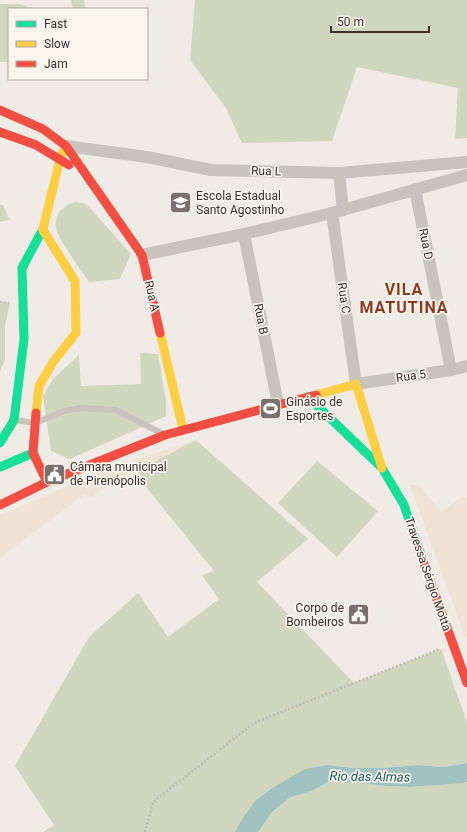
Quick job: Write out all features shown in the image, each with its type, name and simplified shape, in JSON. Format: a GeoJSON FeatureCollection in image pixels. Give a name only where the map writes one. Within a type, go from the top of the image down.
{"type":"FeatureCollection","features":[{"type":"Feature","properties":{"kind":"street","name":"Rua A"},"geometry":{"type":"LineString","coordinates":[[0,110],[44,129],[66,146],[142,255],[183,430]]}},
{"type":"Feature","properties":{"kind":"street","name":"Rua A"},"geometry":{"type":"LineString","coordinates":[[0,132],[36,145],[88,176]]}},
{"type":"Feature","properties":{"kind":"street"},"geometry":{"type":"LineString","coordinates":[[0,443],[14,420],[24,339],[22,268],[43,230],[60,159],[66,146]]}},
{"type":"Feature","properties":{"kind":"street","name":"Rua L"},"geometry":{"type":"LineString","coordinates":[[66,146],[147,157],[211,170],[338,173],[467,162]]}},
{"type":"Feature","properties":{"kind":"street","name":"Rua C"},"geometry":{"type":"LineString","coordinates":[[338,173],[337,211],[356,384]]}},
{"type":"Feature","properties":{"kind":"street"},"geometry":{"type":"LineString","coordinates":[[142,255],[244,234],[337,211],[467,175]]}},
{"type":"Feature","properties":{"kind":"street","name":"Rua D"},"geometry":{"type":"LineString","coordinates":[[415,189],[462,370]]}},
{"type":"Feature","properties":{"kind":"street"},"geometry":{"type":"LineString","coordinates":[[43,230],[75,281],[76,333],[53,362],[39,386],[33,453],[47,482]]}},
{"type":"Feature","properties":{"kind":"street","name":"Rua B"},"geometry":{"type":"LineString","coordinates":[[244,234],[278,404]]}},
{"type":"Feature","properties":{"kind":"street","name":"Rua 5"},"geometry":{"type":"LineString","coordinates":[[356,384],[462,370]]}},
{"type":"Feature","properties":{"kind":"street"},"geometry":{"type":"LineString","coordinates":[[0,504],[47,482],[165,435],[356,384],[382,468]]}},
{"type":"Feature","properties":{"kind":"street"},"geometry":{"type":"LineString","coordinates":[[308,397],[382,468]]}},
{"type":"Feature","properties":{"kind":"street"},"geometry":{"type":"LineString","coordinates":[[0,467],[33,453]]}},
{"type":"Feature","properties":{"kind":"street","name":"Travessa Sérgio Motta"},"geometry":{"type":"LineString","coordinates":[[382,468],[404,505],[467,683]]}},
{"type":"Feature","properties":{"kind":"lane"},"geometry":{"type":"LineString","coordinates":[[14,420],[35,423],[64,411],[81,408],[116,410],[165,435]]}},
{"type":"Feature","properties":{"kind":"path"},"geometry":{"type":"LineString","coordinates":[[145,832],[153,802],[254,723],[452,644]]}},
{"type":"Feature","properties":{"kind":"green space"},"geometry":{"type":"Polygon","coordinates":[[[71,0],[84,0],[85,8],[73,8],[71,0]]]}},
{"type":"Feature","properties":{"kind":"green space"},"geometry":{"type":"Polygon","coordinates":[[[195,0],[467,0],[467,138],[455,139],[458,88],[357,67],[332,141],[242,143],[226,108],[190,60],[195,0]]]}},
{"type":"Feature","properties":{"kind":"green space"},"geometry":{"type":"Polygon","coordinates":[[[0,4],[20,4],[30,8],[8,8],[8,62],[0,62],[0,4]]]}},
{"type":"Feature","properties":{"kind":"green space"},"geometry":{"type":"Polygon","coordinates":[[[74,202],[83,203],[89,207],[131,254],[120,279],[89,282],[65,247],[56,228],[56,219],[66,206],[74,202]]]}},
{"type":"Feature","properties":{"kind":"green space"},"geometry":{"type":"Polygon","coordinates":[[[0,204],[4,206],[9,220],[0,222],[0,204]]]}},
{"type":"Feature","properties":{"kind":"green space"},"geometry":{"type":"Polygon","coordinates":[[[0,302],[10,303],[5,326],[5,360],[0,371],[0,302]]]}},
{"type":"Feature","properties":{"kind":"green space"},"geometry":{"type":"Polygon","coordinates":[[[140,353],[158,354],[166,400],[166,416],[70,459],[51,451],[43,396],[53,379],[79,355],[81,386],[141,384],[140,353]]]}},
{"type":"Feature","properties":{"kind":"green space"},"geometry":{"type":"Polygon","coordinates":[[[196,440],[308,539],[257,582],[354,683],[441,649],[467,722],[467,763],[444,767],[418,765],[384,768],[354,768],[327,765],[242,819],[235,832],[43,832],[54,825],[15,766],[89,637],[138,593],[168,637],[219,599],[202,575],[214,571],[134,472],[196,440]]]}},
{"type":"Feature","properties":{"kind":"green space"},"geometry":{"type":"Polygon","coordinates":[[[317,461],[378,511],[337,557],[278,503],[317,461]]]}},
{"type":"Feature","properties":{"kind":"green space"},"geometry":{"type":"Polygon","coordinates":[[[328,782],[411,787],[467,782],[467,832],[258,832],[272,812],[289,798],[311,791],[328,782]]]}},
{"type":"Feature","properties":{"kind":"shaded area"},"geometry":{"type":"Polygon","coordinates":[[[196,440],[102,489],[89,498],[85,494],[0,558],[0,515],[115,466],[196,440]]]}},
{"type":"Feature","properties":{"kind":"shaded area"},"geometry":{"type":"Polygon","coordinates":[[[410,485],[418,485],[442,512],[464,495],[467,498],[467,637],[465,637],[410,485]]]}},
{"type":"Feature","properties":{"kind":"water","name":"Rio das Almas"},"geometry":{"type":"Polygon","coordinates":[[[467,763],[467,782],[463,783],[411,787],[328,782],[311,791],[289,798],[272,812],[258,832],[235,832],[254,802],[272,788],[305,769],[327,765],[354,768],[384,768],[418,765],[444,767],[467,763]]]}},
{"type":"Feature","properties":{"kind":"traffic: fast"},"geometry":{"type":"LineString","coordinates":[[0,443],[14,420],[24,339],[22,268],[43,229]]}},
{"type":"Feature","properties":{"kind":"traffic: fast"},"geometry":{"type":"LineString","coordinates":[[308,397],[382,468],[404,505],[423,561]]}},
{"type":"Feature","properties":{"kind":"traffic: fast"},"geometry":{"type":"LineString","coordinates":[[0,467],[33,453]]}},
{"type":"Feature","properties":{"kind":"traffic: slow"},"geometry":{"type":"LineString","coordinates":[[43,229],[60,159],[66,146]]}},
{"type":"Feature","properties":{"kind":"traffic: slow"},"geometry":{"type":"LineString","coordinates":[[36,413],[39,386],[53,362],[76,333],[75,281],[43,230]]}},
{"type":"Feature","properties":{"kind":"traffic: slow"},"geometry":{"type":"LineString","coordinates":[[160,333],[183,429]]}},
{"type":"Feature","properties":{"kind":"traffic: slow"},"geometry":{"type":"LineString","coordinates":[[316,395],[356,384],[382,468]]}},
{"type":"Feature","properties":{"kind":"traffic: jam"},"geometry":{"type":"LineString","coordinates":[[0,110],[43,129],[66,146],[142,255],[160,333]]}},
{"type":"Feature","properties":{"kind":"traffic: jam"},"geometry":{"type":"LineString","coordinates":[[0,132],[36,145],[69,165]]}},
{"type":"Feature","properties":{"kind":"traffic: jam"},"geometry":{"type":"LineString","coordinates":[[0,505],[47,482],[165,435],[316,395]]}},
{"type":"Feature","properties":{"kind":"traffic: jam"},"geometry":{"type":"LineString","coordinates":[[36,413],[33,453],[47,482]]}},
{"type":"Feature","properties":{"kind":"traffic: jam"},"geometry":{"type":"LineString","coordinates":[[423,561],[467,683]]}},
{"type":"Feature","properties":{"kind":"place","name":"Escola Estadual Santo Agostinho"},"geometry":{"type":"Point","coordinates":[180,203]}},
{"type":"Feature","properties":{"kind":"place","name":"Ginásio de Esportes"},"geometry":{"type":"Point","coordinates":[270,409]}},
{"type":"Feature","properties":{"kind":"place","name":"Câmara municipal de Pirenópolis"},"geometry":{"type":"Point","coordinates":[55,474]}},
{"type":"Feature","properties":{"kind":"place","name":"Corpo de Bombeiros"},"geometry":{"type":"Point","coordinates":[359,615]}},
{"type":"Feature","properties":{"kind":"district","name":"VILA MATUTINA"},"geometry":{"type":"Point","coordinates":[404,298]}}]}
